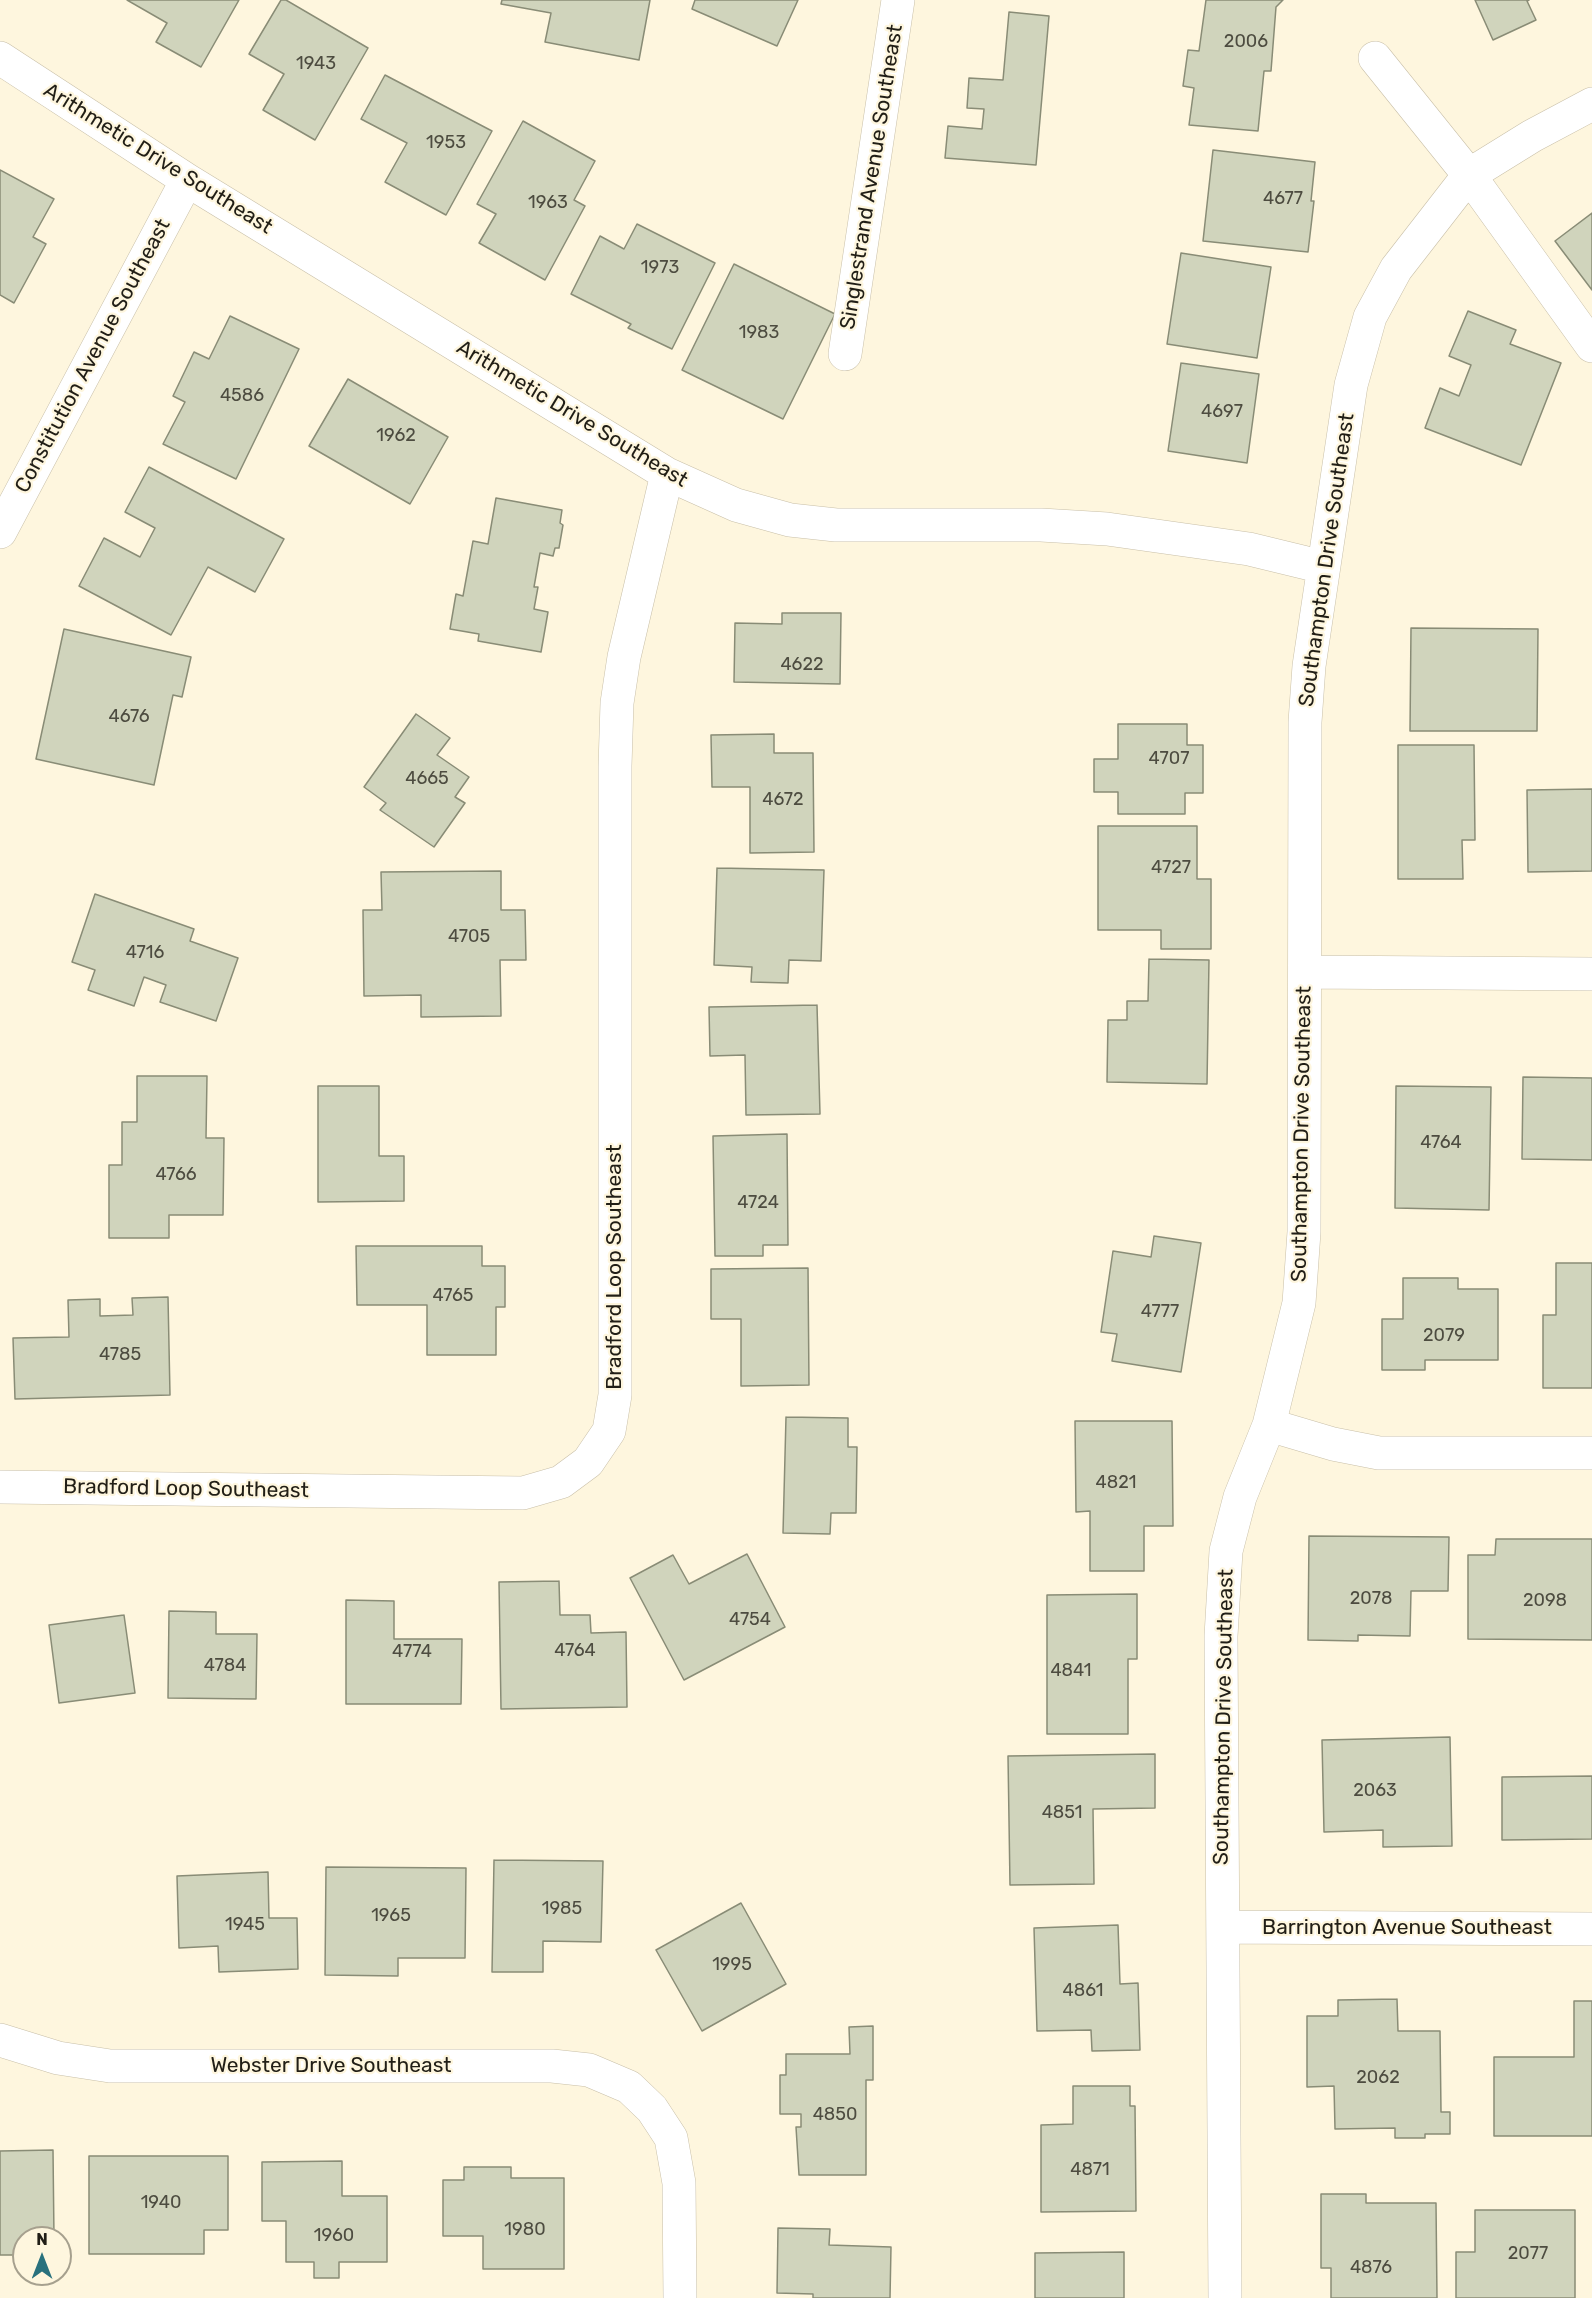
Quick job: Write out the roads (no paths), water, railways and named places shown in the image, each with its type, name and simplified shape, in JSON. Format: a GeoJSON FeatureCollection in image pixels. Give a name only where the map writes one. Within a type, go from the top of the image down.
{"type":"FeatureCollection","features":[{"type":"Feature","properties":{"kind":"street","name":"Singlestrand Avenue Southeast"},"geometry":{"type":"LineString","coordinates":[[845,354],[898,0]]}},
{"type":"Feature","properties":{"kind":"street","name":"Arithmetic Drive Southeast"},"geometry":{"type":"LineString","coordinates":[[0,58],[187,180],[667,474],[736,505],[790,520],[836,525],[1041,525],[1107,529],[1249,549],[1323,567]]}},
{"type":"Feature","properties":{"kind":"street"},"geometry":{"type":"LineString","coordinates":[[1375,58],[1468,176],[1592,346]]}},
{"type":"Feature","properties":{"kind":"street","name":"Southampton Drive Southeast"},"geometry":{"type":"LineString","coordinates":[[1225,2298],[1221,1636],[1226,1551],[1240,1497],[1269,1425],[1299,1303],[1304,1232],[1305,722],[1309,666],[1351,385],[1370,317],[1396,269],[1468,176],[1532,136],[1592,104]]}},
{"type":"Feature","properties":{"kind":"street","name":"Constitution Avenue Southeast"},"geometry":{"type":"LineString","coordinates":[[0,532],[187,180]]}},
{"type":"Feature","properties":{"kind":"street","name":"Bradford Loop Southeast"},"geometry":{"type":"LineString","coordinates":[[0,1487],[523,1493],[561,1482],[588,1462],[604,1439],[609,1431],[615,1395],[615,766],[617,703],[624,657],[667,474]]}},
{"type":"Feature","properties":{"kind":"street"},"geometry":{"type":"LineString","coordinates":[[1305,972],[1592,974]]}},
{"type":"Feature","properties":{"kind":"street"},"geometry":{"type":"LineString","coordinates":[[1269,1425],[1333,1444],[1379,1453],[1592,1453]]}},
{"type":"Feature","properties":{"kind":"street","name":"Barrington Avenue Southeast"},"geometry":{"type":"LineString","coordinates":[[1223,1927],[1592,1929]]}},
{"type":"Feature","properties":{"kind":"street","name":"Webster Drive Southeast"},"geometry":{"type":"LineString","coordinates":[[0,2040],[58,2058],[110,2066],[552,2066],[589,2070],[628,2087],[652,2109],[671,2138],[679,2183],[680,2298]]}}]}
